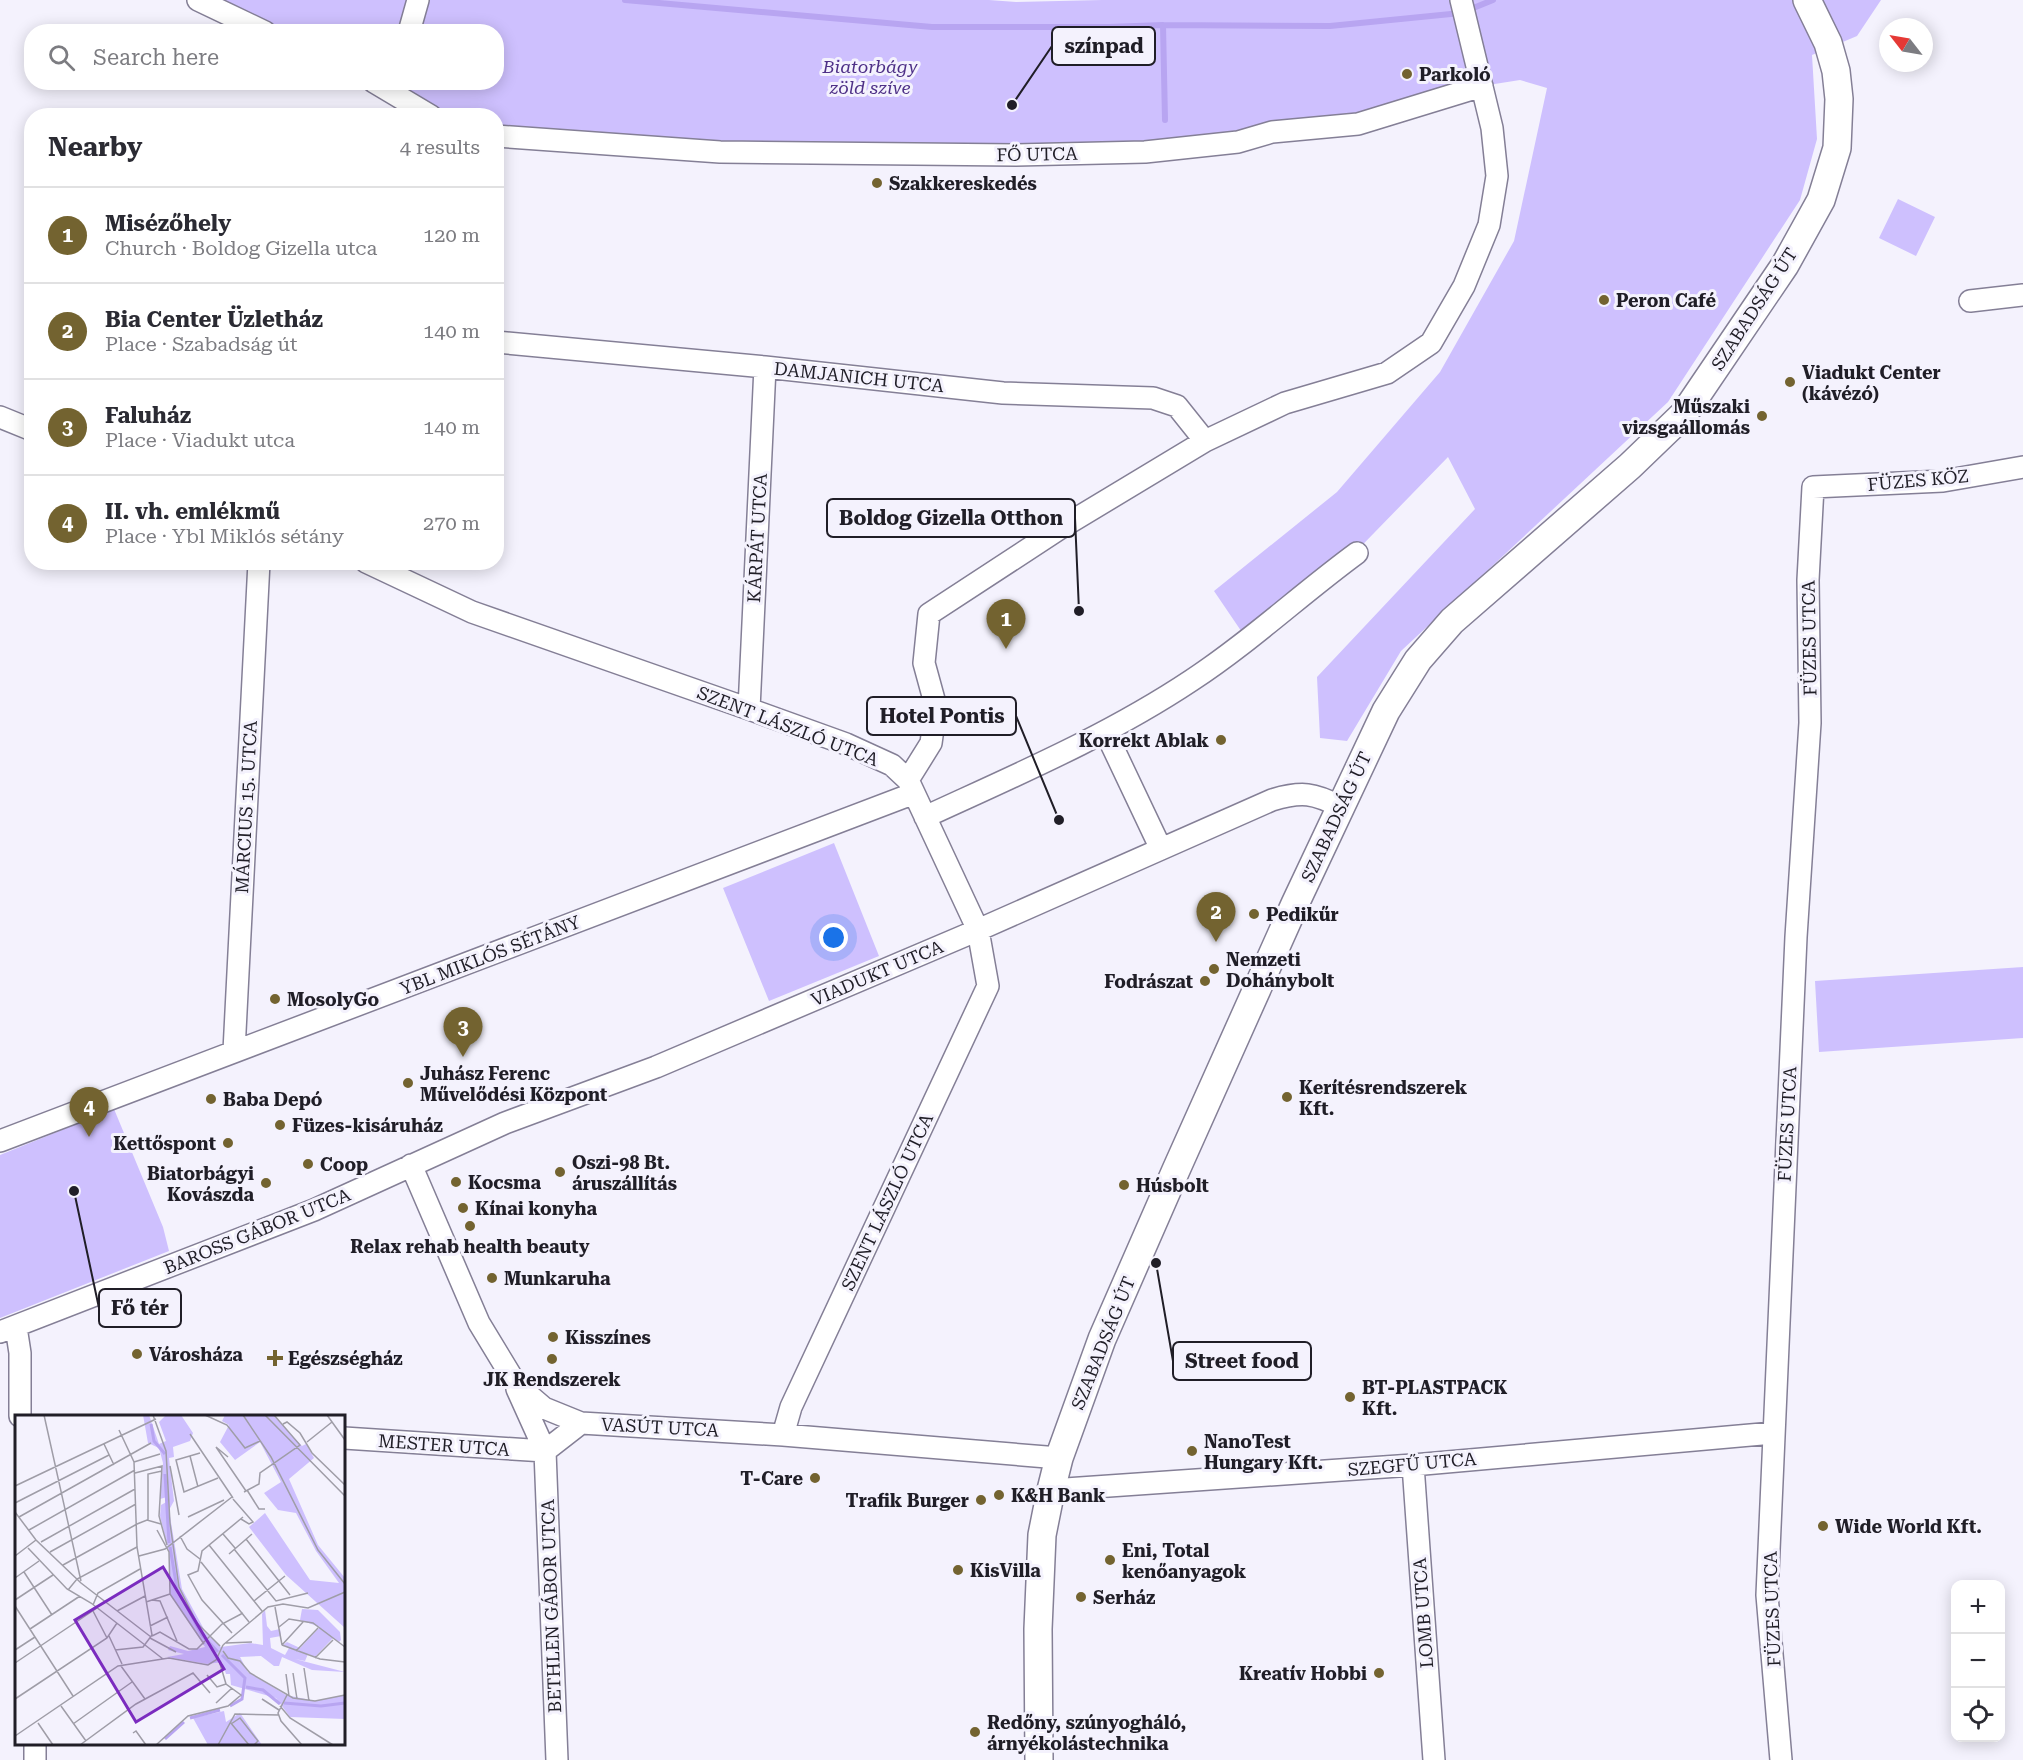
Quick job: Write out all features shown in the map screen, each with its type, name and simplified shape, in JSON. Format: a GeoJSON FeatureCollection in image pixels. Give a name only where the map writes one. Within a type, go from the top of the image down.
{"type":"FeatureCollection","features":[{"type":"Feature","properties":{"kind":"main road","name":"SZABADSÁG ÚT"},"geometry":{"type":"LineString","coordinates":[[1039,1760],[1038,1629],[1042,1535],[1059,1458],[1111,1318],[1280,936],[1386,711],[1418,660],[1452,621],[1629,466],[1684,414],[1785,266],[1821,200],[1837,148],[1839,99],[1836,71],[1828,42],[1807,0]]}},
{"type":"Feature","properties":{"kind":"street"},"geometry":{"type":"LineString","coordinates":[[198,0],[248,24]]}},
{"type":"Feature","properties":{"kind":"street"},"geometry":{"type":"LineString","coordinates":[[910,787],[931,743],[936,707],[924,663],[929,614],[1059,529],[1204,441],[1285,403],[1387,373],[1431,343],[1464,286],[1489,225],[1497,176],[1492,128],[1461,0]]}},
{"type":"Feature","properties":{"kind":"street","name":"FŐ UTCA"},"geometry":{"type":"LineString","coordinates":[[504,137],[720,152],[1004,155],[1145,152],[1238,142],[1272,132],[1358,124],[1482,86]]}},
{"type":"Feature","properties":{"kind":"street"},"geometry":{"type":"LineString","coordinates":[[392,90],[419,108]]}},
{"type":"Feature","properties":{"kind":"street"},"geometry":{"type":"LineString","coordinates":[[1970,301],[2023,295]]}},
{"type":"Feature","properties":{"kind":"street","name":"DAMJANICH UTCA"},"geometry":{"type":"LineString","coordinates":[[504,343],[765,367],[1004,393],[1153,398],[1177,406],[1204,441]]}},
{"type":"Feature","properties":{"kind":"street","name":"KÁRPÁT UTCA"},"geometry":{"type":"LineString","coordinates":[[749,709],[765,367]]}},
{"type":"Feature","properties":{"kind":"street"},"geometry":{"type":"LineString","coordinates":[[0,417],[24,427]]}},
{"type":"Feature","properties":{"kind":"street","name":"FÜZES KÖZ"},"geometry":{"type":"LineString","coordinates":[[1813,487],[1943,481],[2023,466]]}},
{"type":"Feature","properties":{"kind":"street","name":"FÜZES UTCA"},"geometry":{"type":"LineString","coordinates":[[1781,1760],[1767,1595],[1796,937],[1810,723],[1808,580],[1813,487]]}},
{"type":"Feature","properties":{"kind":"street"},"geometry":{"type":"LineString","coordinates":[[925,817],[1106,733],[1191,681],[1243,645],[1357,553]]}},
{"type":"Feature","properties":{"kind":"street","name":"MÁRCIUS 15. UTCA"},"geometry":{"type":"LineString","coordinates":[[234,1051],[259,570]]}},
{"type":"Feature","properties":{"kind":"street","name":"SZENT LÁSZLÓ UTCA"},"geometry":{"type":"LineString","coordinates":[[383,570],[472,612],[846,744],[892,765],[910,787],[978,930],[988,986],[791,1407],[783,1435]]}},
{"type":"Feature","properties":{"kind":"street"},"geometry":{"type":"LineString","coordinates":[[1106,733],[1161,849]]}},
{"type":"Feature","properties":{"kind":"street","name":"YBL MIKLÓS SÉTÁNY"},"geometry":{"type":"LineString","coordinates":[[0,1141],[910,787]]}},
{"type":"Feature","properties":{"kind":"street","name":"VIADUKT UTCA"},"geometry":{"type":"LineString","coordinates":[[411,1165],[505,1123],[656,1067],[1290,794],[1319,796],[1341,807]]}},
{"type":"Feature","properties":{"kind":"street","name":"VASÚT UTCA"},"geometry":{"type":"LineString","coordinates":[[411,1165],[479,1323],[516,1384],[544,1408],[581,1422],[783,1435],[1059,1458]]}},
{"type":"Feature","properties":{"kind":"street","name":"BAROSS GÁBOR UTCA"},"geometry":{"type":"LineString","coordinates":[[8,1330],[314,1210],[411,1165]]}},
{"type":"Feature","properties":{"kind":"street"},"geometry":{"type":"LineString","coordinates":[[8,1330],[20,1353],[25,1415]]}},
{"type":"Feature","properties":{"kind":"street","name":"BETHLEN GÁBOR UTCA"},"geometry":{"type":"LineString","coordinates":[[516,1384],[545,1451],[557,1760]]}},
{"type":"Feature","properties":{"kind":"street"},"geometry":{"type":"LineString","coordinates":[[545,1451],[581,1422]]}},
{"type":"Feature","properties":{"kind":"street","name":"SZEGFŰ UTCA"},"geometry":{"type":"LineString","coordinates":[[1051,1490],[1413,1465],[1773,1432]]}},
{"type":"Feature","properties":{"kind":"street","name":"MESTER UTCA"},"geometry":{"type":"LineString","coordinates":[[345,1438],[545,1451]]}},
{"type":"Feature","properties":{"kind":"street","name":"LOMB UTCA"},"geometry":{"type":"LineString","coordinates":[[1413,1465],[1434,1760]]}},
{"type":"Feature","properties":{"kind":"green space","name":"Biatorbágy zöld szíve"},"geometry":{"type":"Polygon","coordinates":[[[198,0],[989,0],[1016,2],[1102,0],[1881,0],[1857,36],[1812,55],[1817,139],[1800,200],[1668,402],[1401,651],[1347,741],[1320,738],[1317,677],[1475,509],[1448,457],[1338,570],[1252,647],[1214,591],[1337,492],[1440,372],[1514,241],[1547,88],[1520,80],[1482,86],[1373,120],[1016,155],[504,136],[504,108],[410,108],[374,90],[504,90],[504,24],[245,24],[198,0]]]}},
{"type":"Feature","properties":{"kind":"green space"},"geometry":{"type":"Polygon","coordinates":[[[1898,199],[1935,217],[1916,256],[1879,238],[1898,199]]]}},
{"type":"Feature","properties":{"kind":"green space"},"geometry":{"type":"Polygon","coordinates":[[[834,843],[879,956],[769,1001],[723,888],[834,843]]]}},
{"type":"Feature","properties":{"kind":"green space"},"geometry":{"type":"Polygon","coordinates":[[[2023,967],[2023,1038],[1819,1052],[1815,981],[2023,967]]]}},
{"type":"Feature","properties":{"kind":"green space"},"geometry":{"type":"Polygon","coordinates":[[[114,1109],[163,1227],[169,1251],[0,1318],[0,1155],[114,1109]]]}},
{"type":"Feature","properties":{"kind":"waterway"},"geometry":{"type":"LineString","coordinates":[[625,0],[932,27],[1330,26],[1461,13],[1493,0]]}},
{"type":"Feature","properties":{"kind":"waterway"},"geometry":{"type":"LineString","coordinates":[[1163,25],[1165,120]]}},
{"type":"Feature","properties":{"kind":"place","name":"Parkoló"},"geometry":{"type":"Point","coordinates":[1407,74]}},
{"type":"Feature","properties":{"kind":"place","name":"színpad"},"geometry":{"type":"Point","coordinates":[1012,105]}},
{"type":"Feature","properties":{"kind":"place","name":"Szakkereskedés"},"geometry":{"type":"Point","coordinates":[877,183]}},
{"type":"Feature","properties":{"kind":"place","name":"Peron Café"},"geometry":{"type":"Point","coordinates":[1604,300]}},
{"type":"Feature","properties":{"kind":"place","name":"Viadukt Center (kávézó)"},"geometry":{"type":"Point","coordinates":[1790,382]}},
{"type":"Feature","properties":{"kind":"place","name":"Műszaki vizsgaállomás"},"geometry":{"type":"Point","coordinates":[1762,416]}},
{"type":"Feature","properties":{"kind":"place","name":"Boldog Gizella Otthon"},"geometry":{"type":"Point","coordinates":[1079,611]}},
{"type":"Feature","properties":{"kind":"place","name":"Misézőhely"},"geometry":{"type":"Point","coordinates":[1006,649]}},
{"type":"Feature","properties":{"kind":"place","name":"Korrekt Ablak"},"geometry":{"type":"Point","coordinates":[1221,740]}},
{"type":"Feature","properties":{"kind":"place","name":"Hotel Pontis"},"geometry":{"type":"Point","coordinates":[1059,820]}},
{"type":"Feature","properties":{"kind":"place","name":"Pedikűr"},"geometry":{"type":"Point","coordinates":[1254,914]}},
{"type":"Feature","properties":{"kind":"place","name":"Bia Center Üzletház"},"geometry":{"type":"Point","coordinates":[1216,942]}},
{"type":"Feature","properties":{"kind":"place","name":"Nemzeti Dohánybolt"},"geometry":{"type":"Point","coordinates":[1214,969]}},
{"type":"Feature","properties":{"kind":"place","name":"Fodrászat"},"geometry":{"type":"Point","coordinates":[1205,981]}},
{"type":"Feature","properties":{"kind":"place","name":"MosolyGo"},"geometry":{"type":"Point","coordinates":[275,999]}},
{"type":"Feature","properties":{"kind":"place","name":"Faluház"},"geometry":{"type":"Point","coordinates":[463,1057]}},
{"type":"Feature","properties":{"kind":"place","name":"Juhász Ferenc Művelődési Központ"},"geometry":{"type":"Point","coordinates":[408,1083]}},
{"type":"Feature","properties":{"kind":"place","name":"Kerítésrendszerek Kft."},"geometry":{"type":"Point","coordinates":[1287,1097]}},
{"type":"Feature","properties":{"kind":"place","name":"Baba Depó"},"geometry":{"type":"Point","coordinates":[211,1099]}},
{"type":"Feature","properties":{"kind":"place","name":"Füzes-kisáruház"},"geometry":{"type":"Point","coordinates":[280,1125]}},
{"type":"Feature","properties":{"kind":"place","name":"II. vh. emlékmű"},"geometry":{"type":"Point","coordinates":[89,1137]}},
{"type":"Feature","properties":{"kind":"place","name":"Kettőspont"},"geometry":{"type":"Point","coordinates":[228,1143]}},
{"type":"Feature","properties":{"kind":"place","name":"Coop"},"geometry":{"type":"Point","coordinates":[308,1164]}},
{"type":"Feature","properties":{"kind":"place","name":"Oszi-98 Bt. áruszállítás"},"geometry":{"type":"Point","coordinates":[560,1172]}},
{"type":"Feature","properties":{"kind":"place","name":"Kocsma"},"geometry":{"type":"Point","coordinates":[456,1182]}},
{"type":"Feature","properties":{"kind":"place","name":"Biatorbágyi Kovászda"},"geometry":{"type":"Point","coordinates":[266,1183]}},
{"type":"Feature","properties":{"kind":"place","name":"Húsbolt"},"geometry":{"type":"Point","coordinates":[1124,1185]}},
{"type":"Feature","properties":{"kind":"place","name":"Fő tér"},"geometry":{"type":"Point","coordinates":[74,1191]}},
{"type":"Feature","properties":{"kind":"place","name":"Kínai konyha"},"geometry":{"type":"Point","coordinates":[463,1208]}},
{"type":"Feature","properties":{"kind":"place","name":"Relax rehab health beauty"},"geometry":{"type":"Point","coordinates":[470,1226]}},
{"type":"Feature","properties":{"kind":"place","name":"Street food"},"geometry":{"type":"Point","coordinates":[1156,1263]}},
{"type":"Feature","properties":{"kind":"place","name":"Munkaruha"},"geometry":{"type":"Point","coordinates":[492,1278]}},
{"type":"Feature","properties":{"kind":"place","name":"Kisszínes"},"geometry":{"type":"Point","coordinates":[553,1337]}},
{"type":"Feature","properties":{"kind":"place","name":"Városháza"},"geometry":{"type":"Point","coordinates":[137,1354]}},
{"type":"Feature","properties":{"kind":"place","name":"Egészségház"},"geometry":{"type":"Point","coordinates":[275,1358]}},
{"type":"Feature","properties":{"kind":"place","name":"JK Rendszerek"},"geometry":{"type":"Point","coordinates":[552,1359]}},
{"type":"Feature","properties":{"kind":"place","name":"BT-PLASTPACK Kft."},"geometry":{"type":"Point","coordinates":[1350,1397]}},
{"type":"Feature","properties":{"kind":"place","name":"NanoTest Hungary Kft."},"geometry":{"type":"Point","coordinates":[1192,1451]}},
{"type":"Feature","properties":{"kind":"place","name":"T-Care"},"geometry":{"type":"Point","coordinates":[815,1478]}},
{"type":"Feature","properties":{"kind":"place","name":"K&H Bank"},"geometry":{"type":"Point","coordinates":[999,1495]}},
{"type":"Feature","properties":{"kind":"place","name":"Trafik Burger"},"geometry":{"type":"Point","coordinates":[981,1500]}},
{"type":"Feature","properties":{"kind":"place","name":"Wide World Kft."},"geometry":{"type":"Point","coordinates":[1823,1526]}},
{"type":"Feature","properties":{"kind":"place","name":"Eni, Total kenőanyagok"},"geometry":{"type":"Point","coordinates":[1110,1560]}},
{"type":"Feature","properties":{"kind":"place","name":"KisVilla"},"geometry":{"type":"Point","coordinates":[958,1570]}},
{"type":"Feature","properties":{"kind":"place","name":"Serház"},"geometry":{"type":"Point","coordinates":[1081,1597]}},
{"type":"Feature","properties":{"kind":"place","name":"Kreatív Hobbi"},"geometry":{"type":"Point","coordinates":[1379,1673]}},
{"type":"Feature","properties":{"kind":"place","name":"Redőny, szúnyogháló, árnyékolástechnika"},"geometry":{"type":"Point","coordinates":[975,1732]}}]}
